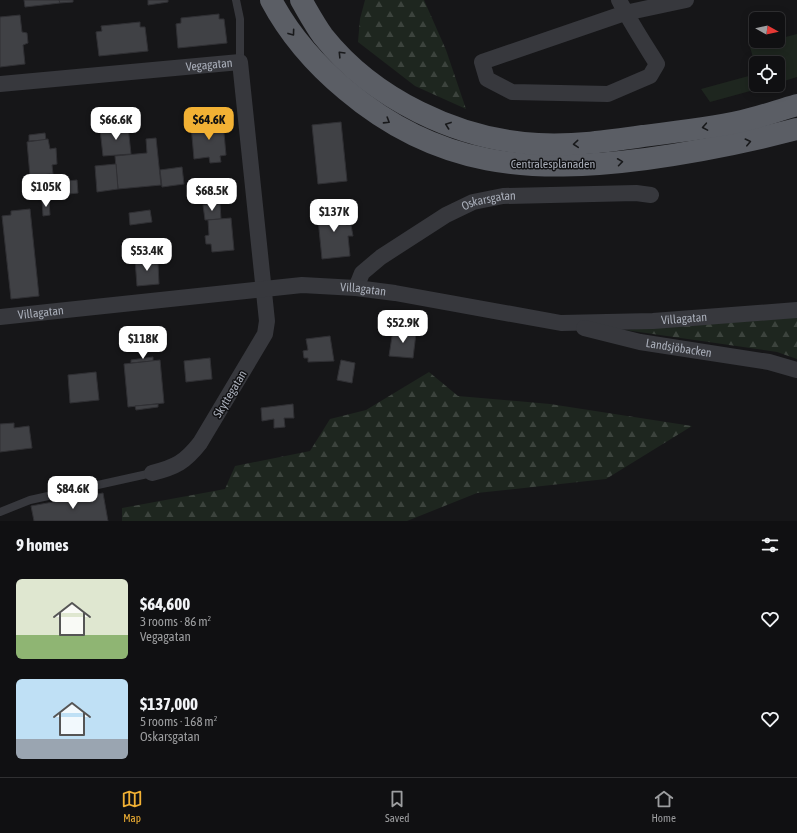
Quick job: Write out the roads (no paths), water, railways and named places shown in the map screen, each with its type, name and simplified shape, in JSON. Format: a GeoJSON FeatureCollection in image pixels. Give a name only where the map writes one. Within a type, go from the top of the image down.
{"type":"FeatureCollection","features":[{"type":"Feature","properties":{"kind":"highway","name":"Centralesplanaden"},"geometry":{"type":"LineString","coordinates":[[271,0],[278,13],[304,49],[333,80],[368,109],[401,130],[431,144],[466,156],[501,163],[534,166],[610,164],[683,154],[747,142],[797,129]]}},
{"type":"Feature","properties":{"kind":"highway","name":"Centralesplanaden"},"geometry":{"type":"LineString","coordinates":[[301,0],[323,36],[352,66],[381,90],[412,109],[439,122],[470,133],[503,141],[538,144],[572,144],[610,140],[743,121],[797,105]]}},
{"type":"Feature","properties":{"kind":"street"},"geometry":{"type":"LineString","coordinates":[[622,6],[657,64],[650,76],[608,94],[512,92],[487,79],[482,62],[622,6],[686,0]]}},
{"type":"Feature","properties":{"kind":"street","name":"Vegagatan"},"geometry":{"type":"LineString","coordinates":[[0,84],[240,62],[262,289]]}},
{"type":"Feature","properties":{"kind":"street","name":"Oskarsgatan"},"geometry":{"type":"LineString","coordinates":[[356,288],[362,273],[381,257],[446,215],[473,202],[503,196],[636,193],[651,195]]}},
{"type":"Feature","properties":{"kind":"street","name":"Villagatan"},"geometry":{"type":"LineString","coordinates":[[0,317],[302,285],[356,288],[561,323],[653,321],[797,310]]}},
{"type":"Feature","properties":{"kind":"street","name":"Skyttegatan"},"geometry":{"type":"LineString","coordinates":[[152,473],[180,464],[189,457],[200,443],[261,342],[265,334],[267,321],[262,289]]}},
{"type":"Feature","properties":{"kind":"street","name":"Landsjöbacken"},"geometry":{"type":"LineString","coordinates":[[561,323],[640,342],[769,362],[797,370]]}},
{"type":"Feature","properties":{"kind":"lane"},"geometry":{"type":"LineString","coordinates":[[236,0],[240,19],[240,62]]}},
{"type":"Feature","properties":{"kind":"lane"},"geometry":{"type":"LineString","coordinates":[[0,512],[30,500],[152,473]]}}]}
